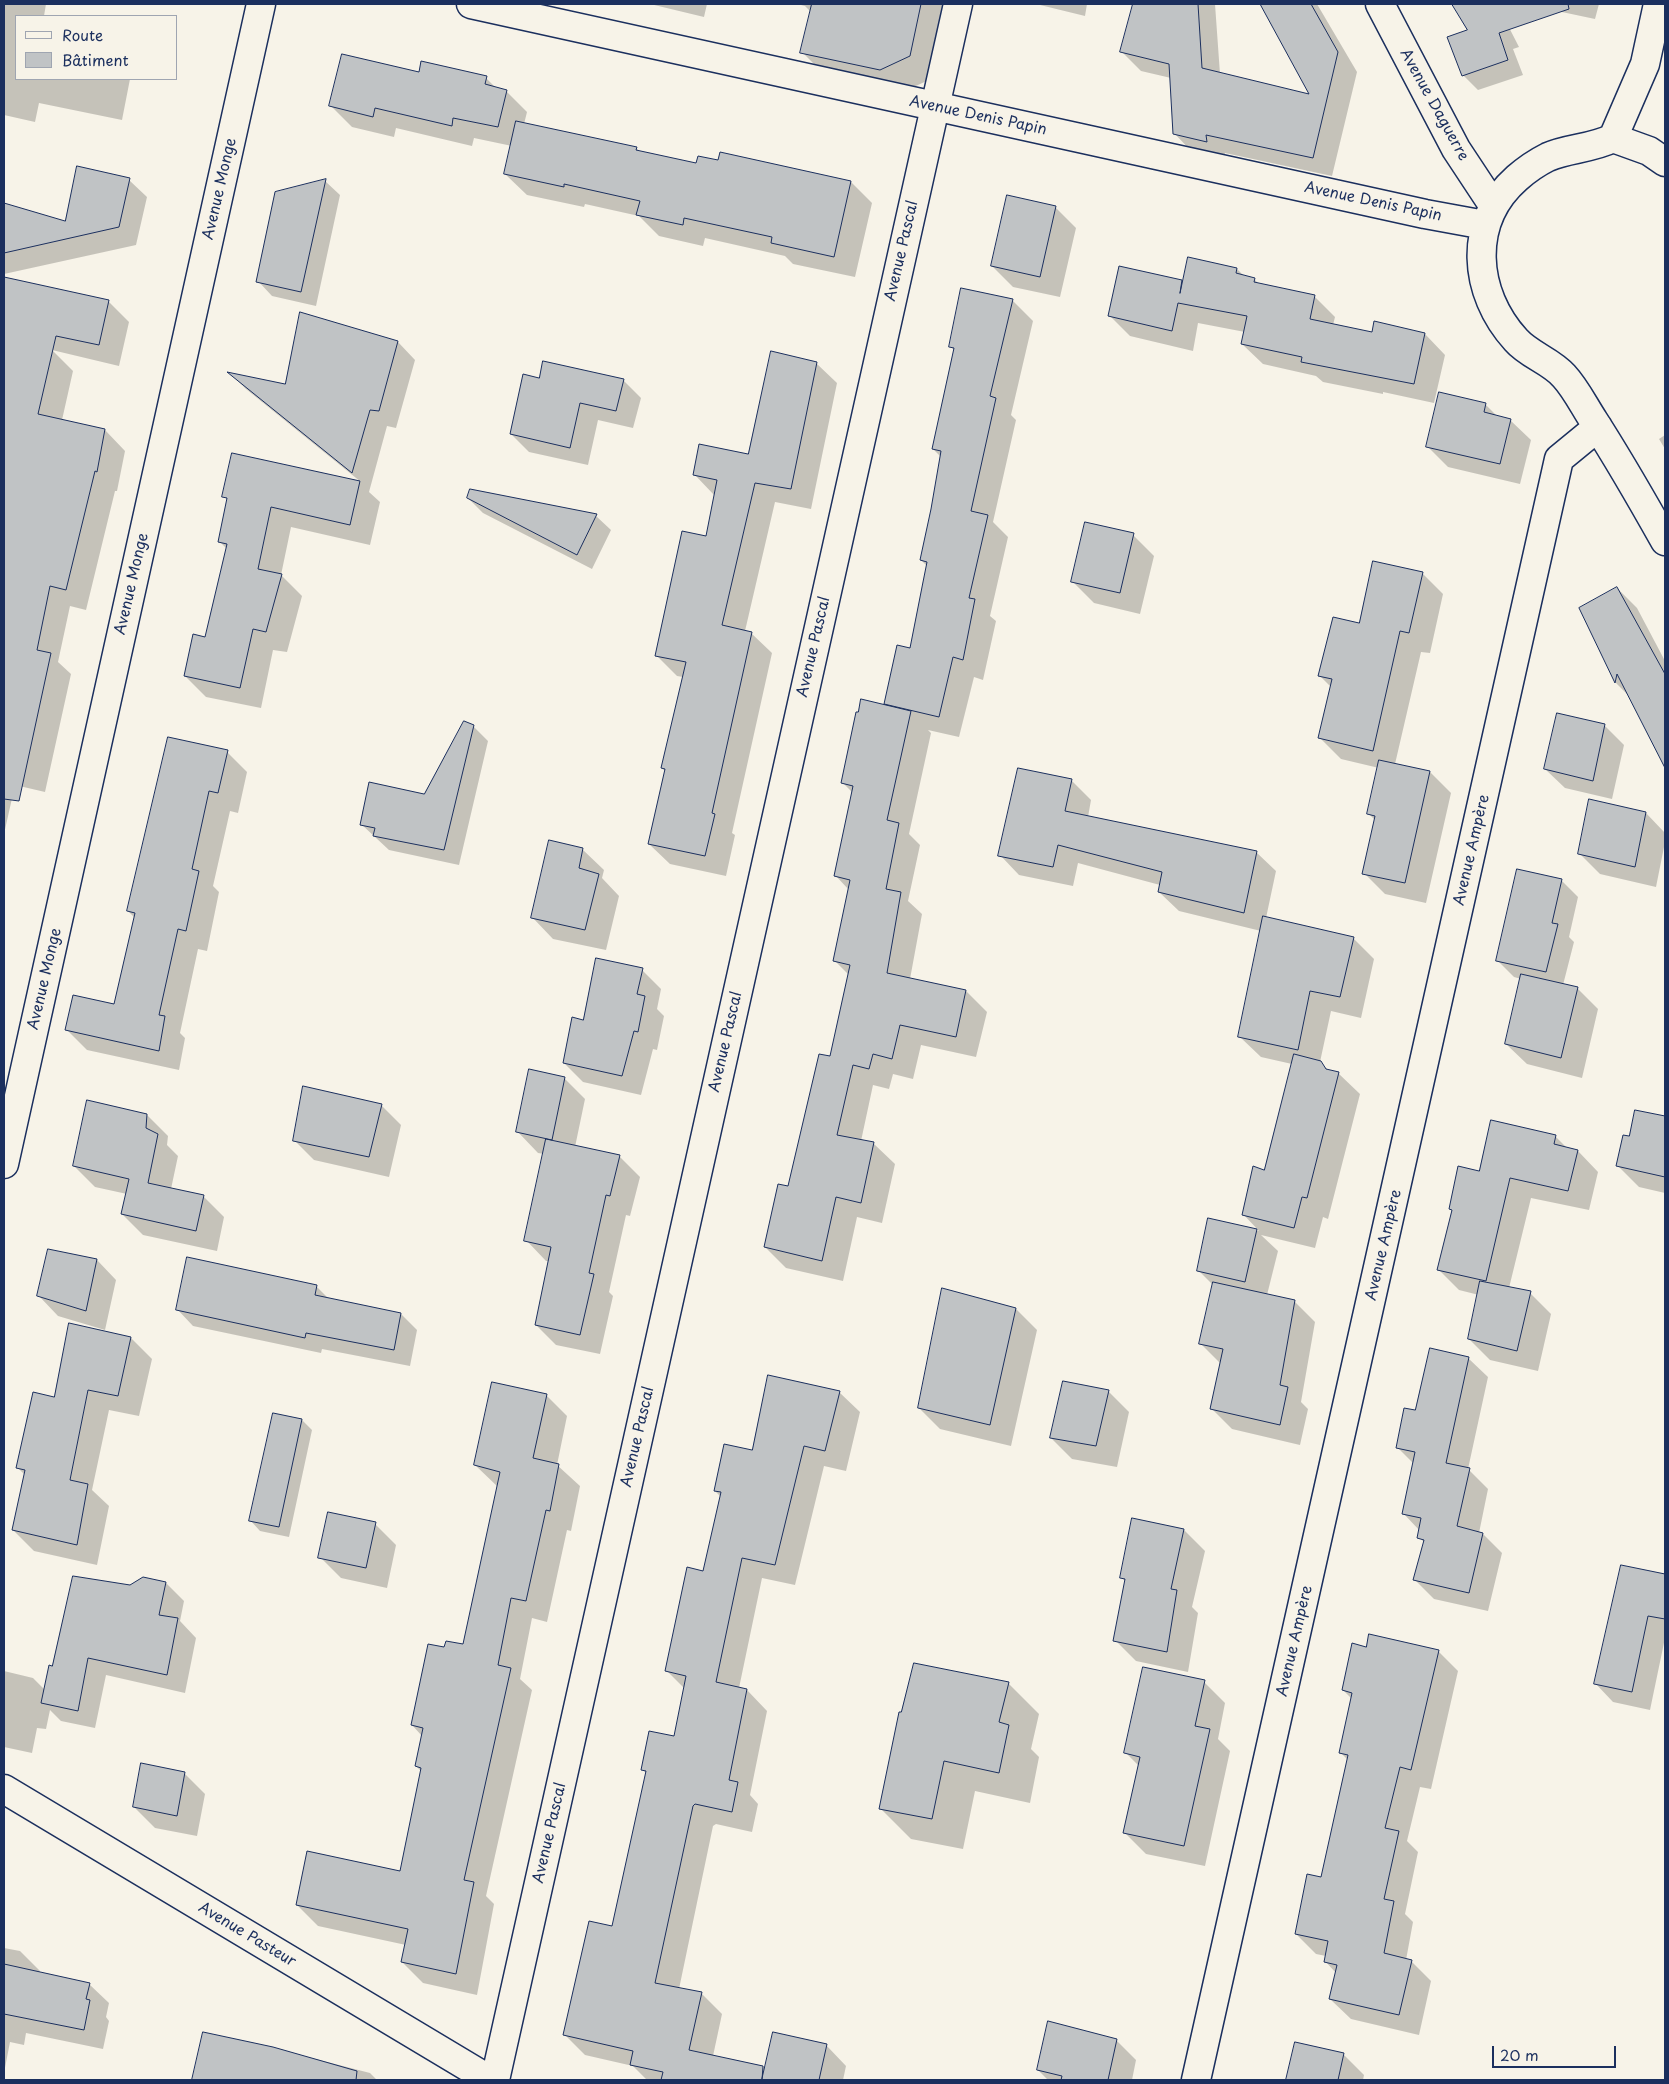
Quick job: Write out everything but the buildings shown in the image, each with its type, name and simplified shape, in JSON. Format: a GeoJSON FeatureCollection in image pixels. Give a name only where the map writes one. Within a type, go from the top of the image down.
{"type":"FeatureCollection","features":[{"type":"Feature","properties":{"kind":"street","name":"Avenue Monge"},"geometry":{"type":"LineString","coordinates":[[4,1164],[261,4]]}},
{"type":"Feature","properties":{"kind":"street","name":"Avenue Denis Papin"},"geometry":{"type":"LineString","coordinates":[[471,4],[1425,214],[1489,215]]}},
{"type":"Feature","properties":{"kind":"street","name":"Avenue Pascal"},"geometry":{"type":"LineString","coordinates":[[495,2080],[958,4]]}},
{"type":"Feature","properties":{"kind":"street","name":"Avenue Daguerre"},"geometry":{"type":"LineString","coordinates":[[1380,4],[1489,215]]}},
{"type":"Feature","properties":{"kind":"street"},"geometry":{"type":"LineString","coordinates":[[1658,4],[1645,64],[1613,138],[1600,145],[1548,157],[1517,178],[1489,215],[1482,245],[1484,280],[1496,313],[1517,341],[1564,376],[1622,464],[1665,541]]}},
{"type":"Feature","properties":{"kind":"street"},"geometry":{"type":"LineString","coordinates":[[1613,138],[1649,152],[1665,162]]}},
{"type":"Feature","properties":{"kind":"street","name":"Avenue Ampère"},"geometry":{"type":"LineString","coordinates":[[1196,2080],[1559,459],[1598,427]]}},
{"type":"Feature","properties":{"kind":"street","name":"Avenue Pasteur"},"geometry":{"type":"LineString","coordinates":[[4,1789],[490,2080]]}}]}
